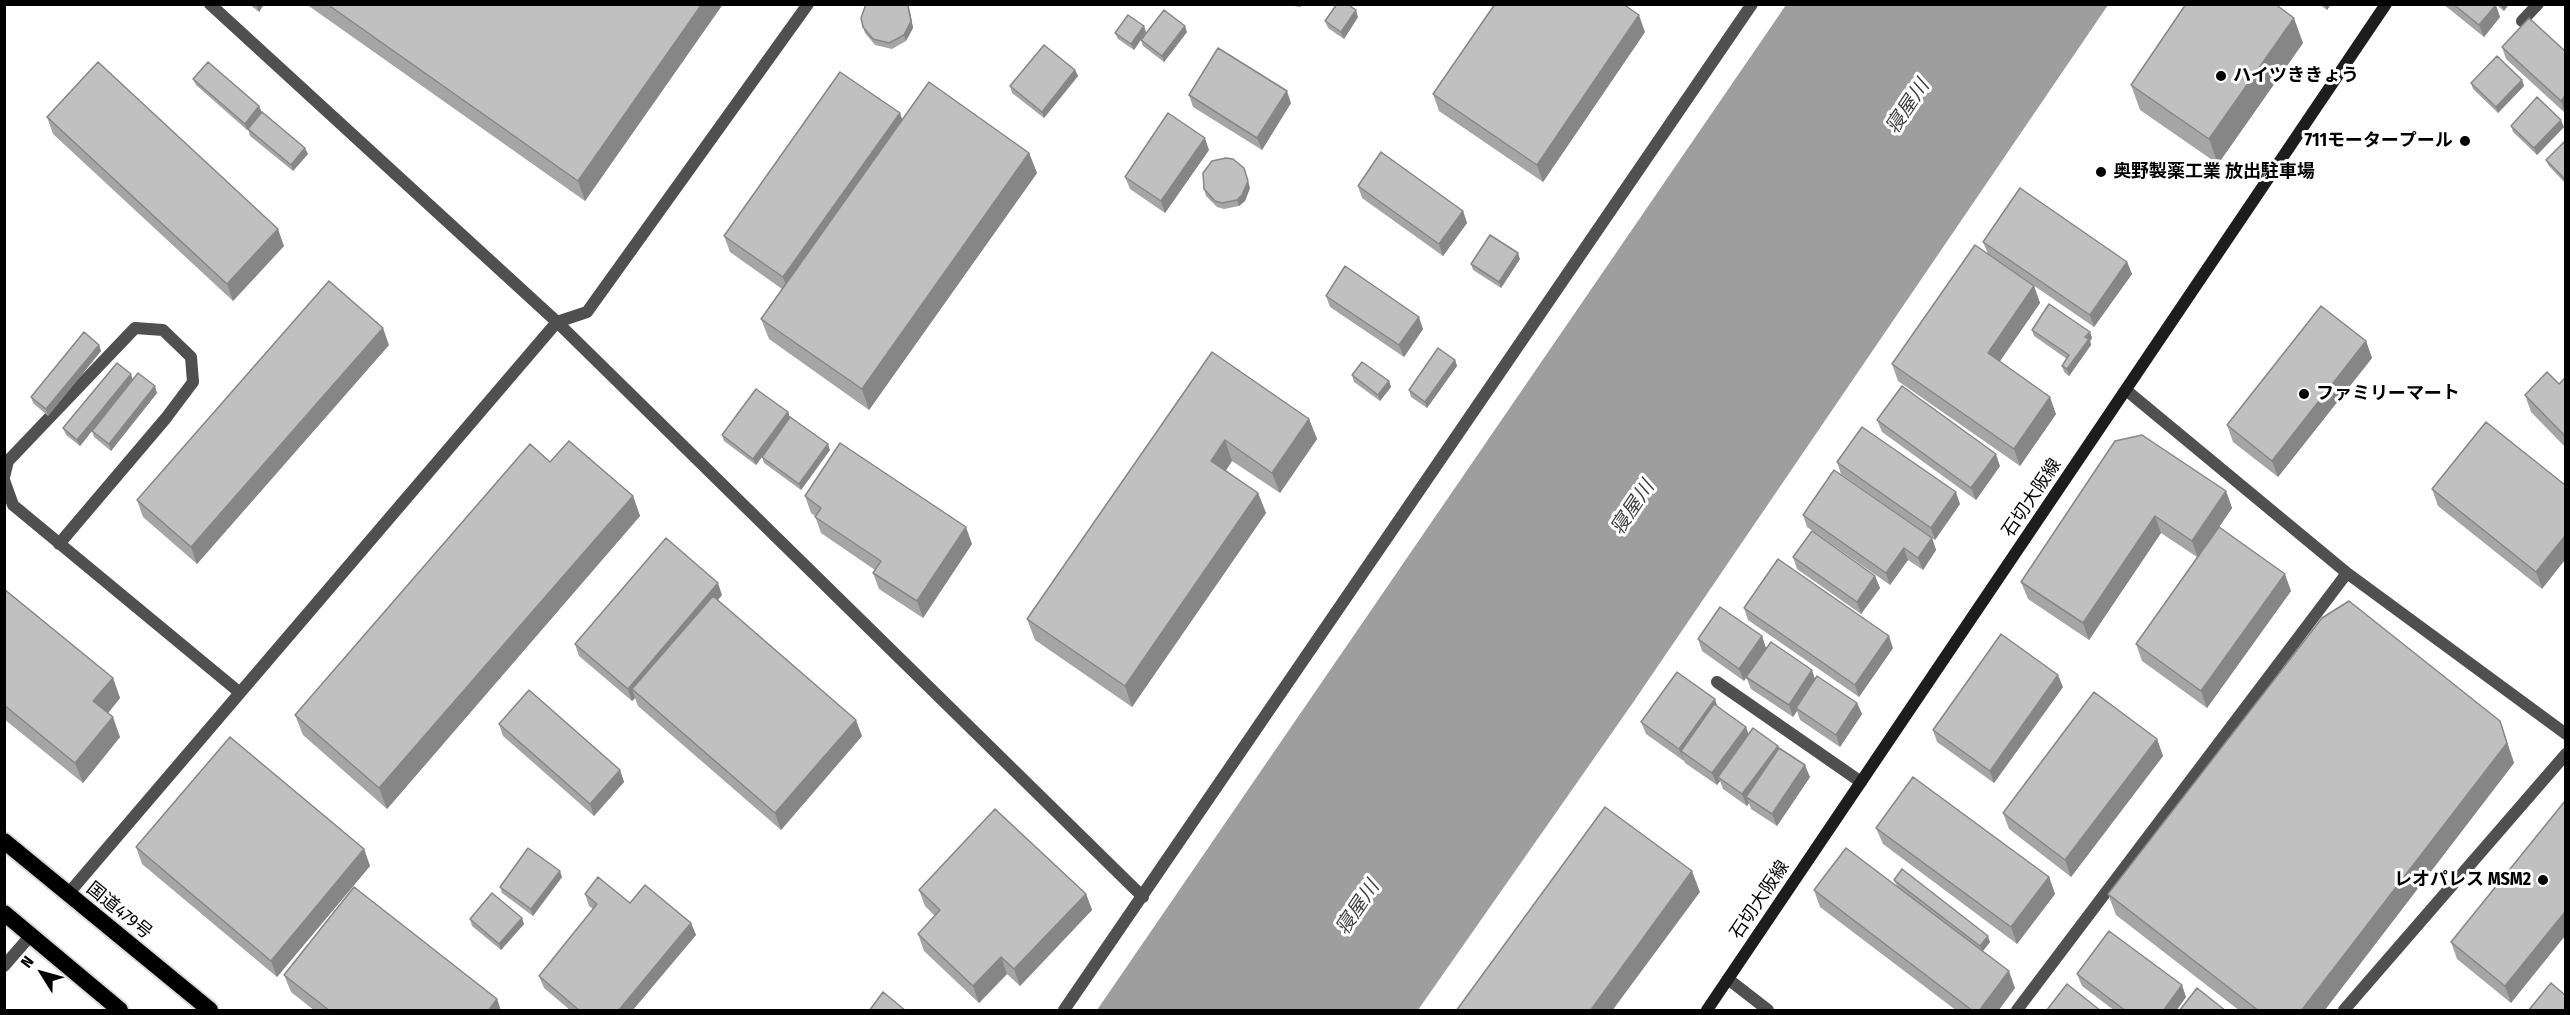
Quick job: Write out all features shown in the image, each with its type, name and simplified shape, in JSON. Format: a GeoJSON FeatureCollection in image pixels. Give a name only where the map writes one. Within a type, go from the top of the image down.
{"type":"FeatureCollection","features":[{"type":"Feature","properties":{"kind":"highway","name":"国道479号"},"geometry":{"type":"LineString","coordinates":[[4,841],[210,1011]]}},
{"type":"Feature","properties":{"kind":"highway"},"geometry":{"type":"LineString","coordinates":[[4,913],[120,1011]]}},
{"type":"Feature","properties":{"kind":"main road","name":"石切大阪線"},"geometry":{"type":"LineString","coordinates":[[1707,1011],[2386,4]]}},
{"type":"Feature","properties":{"kind":"street"},"geometry":{"type":"LineString","coordinates":[[210,4],[557,322],[1143,897]]}},
{"type":"Feature","properties":{"kind":"street"},"geometry":{"type":"LineString","coordinates":[[68,894],[557,322],[587,312],[808,4]]}},
{"type":"Feature","properties":{"kind":"street"},"geometry":{"type":"LineString","coordinates":[[1064,1011],[1752,4]]}},
{"type":"Feature","properties":{"kind":"street"},"geometry":{"type":"LineString","coordinates":[[2522,21],[2538,4]]}},
{"type":"Feature","properties":{"kind":"street"},"geometry":{"type":"LineString","coordinates":[[59,544],[166,418],[193,381],[191,357],[163,330],[135,328],[8,461],[4,479],[13,505],[59,544],[239,692]]}},
{"type":"Feature","properties":{"kind":"street"},"geometry":{"type":"LineString","coordinates":[[2126,390],[2347,573],[2565,734]]}},
{"type":"Feature","properties":{"kind":"street"},"geometry":{"type":"LineString","coordinates":[[2017,1011],[2347,573]]}},
{"type":"Feature","properties":{"kind":"street"},"geometry":{"type":"LineString","coordinates":[[1718,682],[1862,782]]}},
{"type":"Feature","properties":{"kind":"street"},"geometry":{"type":"LineString","coordinates":[[2344,1011],[2565,754]]}},
{"type":"Feature","properties":{"kind":"street"},"geometry":{"type":"LineString","coordinates":[[4,966],[31,935]]}},
{"type":"Feature","properties":{"kind":"street"},"geometry":{"type":"LineString","coordinates":[[1728,979],[1768,1011]]}},
{"type":"Feature","properties":{"kind":"water","name":"寝屋川"},"geometry":{"type":"Polygon","coordinates":[[[1786,5],[2108,5],[1632,704],[1418,1010],[1097,1010],[1786,5]]]}},
{"type":"Feature","properties":{"kind":"building"},"geometry":{"type":"Polygon","coordinates":[[[327,4],[702,4],[578,181],[327,4]]]}},
{"type":"Feature","properties":{"kind":"building"},"geometry":{"type":"Polygon","coordinates":[[[866,4],[907,4],[911,21],[904,35],[889,43],[873,39],[863,27],[861,18],[866,4]]]}},
{"type":"Feature","properties":{"kind":"building"},"geometry":{"type":"Polygon","coordinates":[[[1337,4],[1347,4],[1356,10],[1341,32],[1325,21],[1337,4]]]}},
{"type":"Feature","properties":{"kind":"building"},"geometry":{"type":"Polygon","coordinates":[[[1495,4],[1623,4],[1639,15],[1537,165],[1433,94],[1495,4]]]}},
{"type":"Feature","properties":{"kind":"building","name":"ハイツききょう"},"geometry":{"type":"Polygon","coordinates":[[[2186,4],[2275,4],[2294,18],[2209,139],[2131,85],[2186,4]]]}},
{"type":"Feature","properties":{"kind":"building"},"geometry":{"type":"Polygon","coordinates":[[[2453,4],[2494,4],[2496,5],[2479,25],[2453,4]]]}},
{"type":"Feature","properties":{"kind":"building"},"geometry":{"type":"Polygon","coordinates":[[[1164,10],[1185,26],[1162,56],[1141,40],[1164,10]]]}},
{"type":"Feature","properties":{"kind":"building"},"geometry":{"type":"Polygon","coordinates":[[[1128,15],[1144,26],[1131,44],[1115,33],[1128,15]]]}},
{"type":"Feature","properties":{"kind":"building"},"geometry":{"type":"Polygon","coordinates":[[[2529,18],[2565,51],[2565,96],[2561,101],[2502,47],[2529,18]]]}},
{"type":"Feature","properties":{"kind":"building"},"geometry":{"type":"Polygon","coordinates":[[[1044,45],[1075,70],[1042,112],[1010,86],[1044,45]]]}},
{"type":"Feature","properties":{"kind":"building"},"geometry":{"type":"Polygon","coordinates":[[[1218,48],[1287,91],[1257,138],[1189,95],[1218,48]]]}},
{"type":"Feature","properties":{"kind":"building"},"geometry":{"type":"Polygon","coordinates":[[[2497,56],[2522,80],[2496,107],[2471,83],[2497,56]]]}},
{"type":"Feature","properties":{"kind":"building"},"geometry":{"type":"Polygon","coordinates":[[[98,62],[278,229],[227,284],[47,117],[98,62]]]}},
{"type":"Feature","properties":{"kind":"building"},"geometry":{"type":"Polygon","coordinates":[[[208,62],[259,106],[245,124],[193,79],[208,62]]]}},
{"type":"Feature","properties":{"kind":"building"},"geometry":{"type":"Polygon","coordinates":[[[840,72],[900,113],[783,277],[724,236],[840,72]]]}},
{"type":"Feature","properties":{"kind":"building"},"geometry":{"type":"Polygon","coordinates":[[[929,82],[1029,153],[862,389],[761,319],[929,82]]]}},
{"type":"Feature","properties":{"kind":"building"},"geometry":{"type":"Polygon","coordinates":[[[2537,97],[2561,120],[2534,148],[2511,126],[2537,97]]]}},
{"type":"Feature","properties":{"kind":"building"},"geometry":{"type":"Polygon","coordinates":[[[262,112],[305,148],[291,165],[248,129],[262,112]]]}},
{"type":"Feature","properties":{"kind":"building"},"geometry":{"type":"Polygon","coordinates":[[[1168,113],[1205,138],[1161,201],[1125,177],[1168,113]]]}},
{"type":"Feature","properties":{"kind":"building"},"geometry":{"type":"Polygon","coordinates":[[[2565,141],[2565,179],[2546,160],[2565,141]]]}},
{"type":"Feature","properties":{"kind":"building"},"geometry":{"type":"Polygon","coordinates":[[[1381,152],[1463,211],[1439,244],[1358,186],[1381,152]]]}},
{"type":"Feature","properties":{"kind":"building"},"geometry":{"type":"Polygon","coordinates":[[[1233,159],[1244,168],[1248,181],[1242,195],[1237,200],[1222,203],[1215,201],[1204,189],[1203,173],[1212,161],[1233,159]]]}},
{"type":"Feature","properties":{"kind":"building"},"geometry":{"type":"Polygon","coordinates":[[[2020,188],[2127,262],[2090,315],[1983,242],[2020,188]]]}},
{"type":"Feature","properties":{"kind":"building"},"geometry":{"type":"Polygon","coordinates":[[[1490,235],[1518,253],[1499,282],[1471,264],[1490,235]]]}},
{"type":"Feature","properties":{"kind":"building"},"geometry":{"type":"Polygon","coordinates":[[[1975,245],[2034,286],[1988,353],[2050,397],[2014,449],[1892,364],[1975,245]]]}},
{"type":"Feature","properties":{"kind":"building"},"geometry":{"type":"Polygon","coordinates":[[[1345,266],[1419,317],[1399,345],[1326,296],[1345,266]]]}},
{"type":"Feature","properties":{"kind":"building"},"geometry":{"type":"Polygon","coordinates":[[[329,281],[383,328],[191,547],[137,500],[329,281]]]}},
{"type":"Feature","properties":{"kind":"building"},"geometry":{"type":"Polygon","coordinates":[[[2049,304],[2090,332],[2085,337],[2089,339],[2067,369],[2062,366],[2069,355],[2032,330],[2049,304]]]}},
{"type":"Feature","properties":{"kind":"building"},"geometry":{"type":"Polygon","coordinates":[[[2321,306],[2366,341],[2272,461],[2227,425],[2321,306]]]}},
{"type":"Feature","properties":{"kind":"building"},"geometry":{"type":"Polygon","coordinates":[[[84,332],[99,345],[46,409],[31,397],[84,332]]]}},
{"type":"Feature","properties":{"kind":"building"},"geometry":{"type":"Polygon","coordinates":[[[1438,348],[1455,360],[1425,402],[1409,390],[1438,348]]]}},
{"type":"Feature","properties":{"kind":"building"},"geometry":{"type":"Polygon","coordinates":[[[1212,352],[1309,419],[1272,473],[1225,440],[1211,461],[1258,493],[1125,686],[1027,619],[1212,352]]]}},
{"type":"Feature","properties":{"kind":"building"},"geometry":{"type":"Polygon","coordinates":[[[1362,362],[1389,381],[1378,395],[1352,375],[1362,362]]]}},
{"type":"Feature","properties":{"kind":"building"},"geometry":{"type":"Polygon","coordinates":[[[117,363],[131,374],[77,440],[63,428],[117,363]]]}},
{"type":"Feature","properties":{"kind":"building"},"geometry":{"type":"Polygon","coordinates":[[[2547,372],[2559,384],[2565,378],[2565,436],[2525,395],[2547,372]]]}},
{"type":"Feature","properties":{"kind":"building"},"geometry":{"type":"Polygon","coordinates":[[[138,373],[155,386],[109,444],[92,431],[138,373]]]}},
{"type":"Feature","properties":{"kind":"building"},"geometry":{"type":"Polygon","coordinates":[[[1902,386],[1996,454],[1971,488],[1877,420],[1902,386]]]}},
{"type":"Feature","properties":{"kind":"building"},"geometry":{"type":"Polygon","coordinates":[[[756,389],[788,412],[753,459],[722,435],[756,389]]]}},
{"type":"Feature","properties":{"kind":"building"},"geometry":{"type":"Polygon","coordinates":[[[790,417],[828,444],[799,484],[762,457],[790,417]]]}},
{"type":"Feature","properties":{"kind":"building"},"geometry":{"type":"Polygon","coordinates":[[[2486,422],[2565,485],[2565,536],[2536,572],[2432,489],[2486,422]]]}},
{"type":"Feature","properties":{"kind":"building"},"geometry":{"type":"Polygon","coordinates":[[[1862,427],[1956,492],[1931,528],[1837,462],[1862,427]]]}},
{"type":"Feature","properties":{"kind":"building"},"geometry":{"type":"Polygon","coordinates":[[[2142,435],[2226,491],[2192,541],[2155,516],[2083,623],[2021,582],[2115,441],[2142,435]]]}},
{"type":"Feature","properties":{"kind":"building"},"geometry":{"type":"Polygon","coordinates":[[[569,441],[633,496],[379,788],[295,715],[530,444],[550,462],[569,441]]]}},
{"type":"Feature","properties":{"kind":"building"},"geometry":{"type":"Polygon","coordinates":[[[840,443],[966,527],[917,601],[873,573],[881,561],[815,517],[821,508],[805,496],[840,443]]]}},
{"type":"Feature","properties":{"kind":"building"},"geometry":{"type":"Polygon","coordinates":[[[1834,470],[1932,538],[1918,558],[1904,548],[1886,573],[1803,515],[1834,470]]]}},
{"type":"Feature","properties":{"kind":"building"},"geometry":{"type":"Polygon","coordinates":[[[2219,527],[2285,574],[2201,691],[2136,644],[2219,527]]]}},
{"type":"Feature","properties":{"kind":"building"},"geometry":{"type":"Polygon","coordinates":[[[1812,531],[1875,576],[1857,602],[1793,557],[1812,531]]]}},
{"type":"Feature","properties":{"kind":"building"},"geometry":{"type":"Polygon","coordinates":[[[666,538],[718,583],[628,689],[575,644],[666,538]]]}},
{"type":"Feature","properties":{"kind":"building"},"geometry":{"type":"Polygon","coordinates":[[[1778,559],[1889,636],[1855,685],[1744,608],[1778,559]]]}},
{"type":"Feature","properties":{"kind":"building"},"geometry":{"type":"Polygon","coordinates":[[[4,589],[113,678],[93,701],[113,717],[75,763],[4,705],[4,589]]]}},
{"type":"Feature","properties":{"kind":"building"},"geometry":{"type":"Polygon","coordinates":[[[713,596],[856,720],[775,813],[632,689],[713,596]]]}},
{"type":"Feature","properties":{"kind":"building"},"geometry":{"type":"Polygon","coordinates":[[[2349,601],[2500,721],[2507,743],[2301,1011],[2259,1011],[2108,894],[2322,618],[2349,601]]]}},
{"type":"Feature","properties":{"kind":"building"},"geometry":{"type":"Polygon","coordinates":[[[1720,607],[1762,636],[1739,669],[1698,639],[1720,607]]]}},
{"type":"Feature","properties":{"kind":"building"},"geometry":{"type":"Polygon","coordinates":[[[2001,634],[2058,675],[1990,771],[1933,730],[2001,634]]]}},
{"type":"Feature","properties":{"kind":"building"},"geometry":{"type":"Polygon","coordinates":[[[1771,642],[1812,670],[1789,705],[1746,677],[1771,642]]]}},
{"type":"Feature","properties":{"kind":"building"},"geometry":{"type":"Polygon","coordinates":[[[1677,672],[1715,699],[1679,749],[1641,722],[1677,672]]]}},
{"type":"Feature","properties":{"kind":"building"},"geometry":{"type":"Polygon","coordinates":[[[1817,676],[1857,703],[1836,735],[1796,708],[1817,676]]]}},
{"type":"Feature","properties":{"kind":"building"},"geometry":{"type":"Polygon","coordinates":[[[529,690],[620,770],[590,804],[499,724],[529,690]]]}},
{"type":"Feature","properties":{"kind":"building"},"geometry":{"type":"Polygon","coordinates":[[[2094,692],[2157,739],[2065,860],[2003,813],[2094,692]]]}},
{"type":"Feature","properties":{"kind":"building"},"geometry":{"type":"Polygon","coordinates":[[[1714,704],[1746,727],[1712,773],[1681,751],[1714,704]]]}},
{"type":"Feature","properties":{"kind":"building"},"geometry":{"type":"Polygon","coordinates":[[[1753,728],[1778,746],[1742,794],[1718,777],[1753,728]]]}},
{"type":"Feature","properties":{"kind":"building"},"geometry":{"type":"Polygon","coordinates":[[[230,737],[364,849],[271,961],[136,847],[230,737]]]}},
{"type":"Feature","properties":{"kind":"building"},"geometry":{"type":"Polygon","coordinates":[[[1779,748],[1805,765],[1772,814],[1746,797],[1779,748]]]}},
{"type":"Feature","properties":{"kind":"building"},"geometry":{"type":"Polygon","coordinates":[[[1913,777],[2049,877],[2011,927],[1876,828],[1913,777]]]}},
{"type":"Feature","properties":{"kind":"building","name":"レオパレス MSM2"},"geometry":{"type":"Polygon","coordinates":[[[2565,801],[2565,912],[2505,986],[2451,942],[2565,801]]]}},
{"type":"Feature","properties":{"kind":"building"},"geometry":{"type":"Polygon","coordinates":[[[1605,807],[1692,871],[1590,1011],[1456,1011],[1605,807]]]}},
{"type":"Feature","properties":{"kind":"building"},"geometry":{"type":"Polygon","coordinates":[[[995,809],[1086,894],[1014,969],[1001,957],[973,986],[918,934],[940,910],[919,890],[995,809]]]}},
{"type":"Feature","properties":{"kind":"building"},"geometry":{"type":"Polygon","coordinates":[[[528,848],[560,871],[531,909],[500,887],[528,848]]]}},
{"type":"Feature","properties":{"kind":"building"},"geometry":{"type":"Polygon","coordinates":[[[1846,848],[2009,971],[1979,1011],[1973,1011],[1814,890],[1846,848]]]}},
{"type":"Feature","properties":{"kind":"building"},"geometry":{"type":"Polygon","coordinates":[[[1902,869],[1988,936],[1980,946],[1894,880],[1902,869]]]}},
{"type":"Feature","properties":{"kind":"building"},"geometry":{"type":"Polygon","coordinates":[[[598,877],[630,903],[645,885],[691,923],[618,1011],[580,1011],[539,976],[597,904],[585,894],[598,877]]]}},
{"type":"Feature","properties":{"kind":"building"},"geometry":{"type":"Polygon","coordinates":[[[354,887],[497,999],[488,1011],[330,1011],[284,975],[354,887]]]}},
{"type":"Feature","properties":{"kind":"building"},"geometry":{"type":"Polygon","coordinates":[[[492,893],[522,918],[499,944],[470,919],[492,893]]]}},
{"type":"Feature","properties":{"kind":"building"},"geometry":{"type":"Polygon","coordinates":[[[2109,931],[2182,985],[2163,1011],[2126,1011],[2077,974],[2109,931]]]}},
{"type":"Feature","properties":{"kind":"building"},"geometry":{"type":"Polygon","coordinates":[[[2551,983],[2565,995],[2565,1011],[2528,1011],[2551,983]]]}},
{"type":"Feature","properties":{"kind":"building"},"geometry":{"type":"Polygon","coordinates":[[[2067,984],[2101,1011],[2046,1011],[2067,984]]]}},
{"type":"Feature","properties":{"kind":"building"},"geometry":{"type":"Polygon","coordinates":[[[2197,988],[2226,1011],[2179,1011],[2197,988]]]}},
{"type":"Feature","properties":{"kind":"building"},"geometry":{"type":"Polygon","coordinates":[[[883,992],[906,1011],[869,1011],[883,992]]]}},
{"type":"Feature","properties":{"kind":"place","name":"ハイツききょう"},"geometry":{"type":"Point","coordinates":[2221,76]}},
{"type":"Feature","properties":{"kind":"place","name":"711モータープール"},"geometry":{"type":"Point","coordinates":[2465,141]}},
{"type":"Feature","properties":{"kind":"place","name":"奥野製薬工業 放出駐車場"},"geometry":{"type":"Point","coordinates":[2101,172]}},
{"type":"Feature","properties":{"kind":"place","name":"ファミリーマート"},"geometry":{"type":"Point","coordinates":[2304,394]}},
{"type":"Feature","properties":{"kind":"place","name":"レオパレス MSM2"},"geometry":{"type":"Point","coordinates":[2543,880]}}]}
